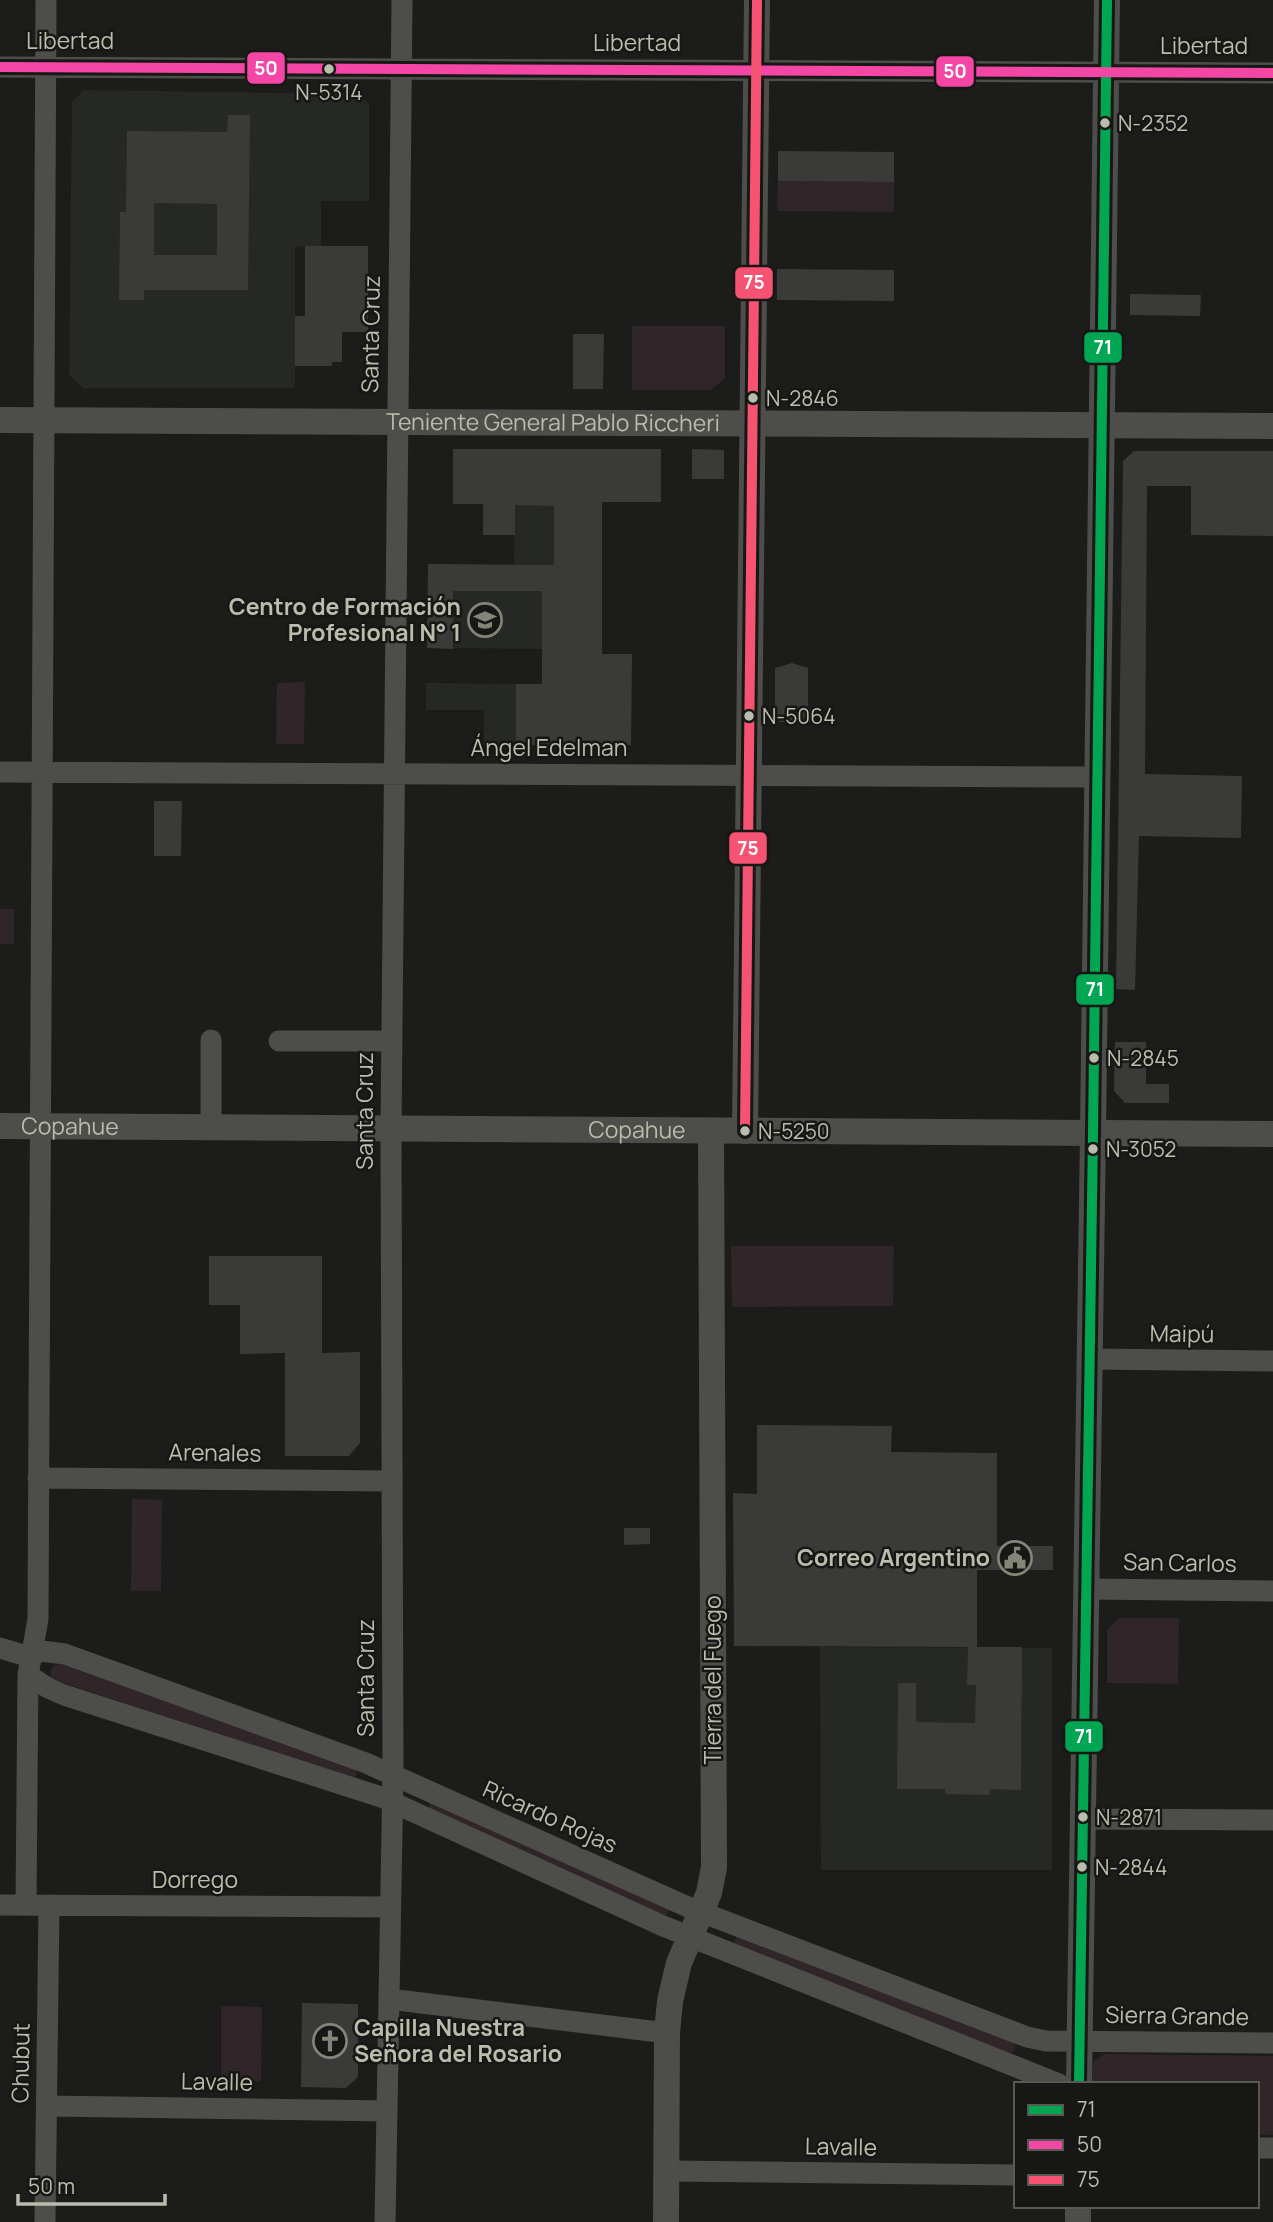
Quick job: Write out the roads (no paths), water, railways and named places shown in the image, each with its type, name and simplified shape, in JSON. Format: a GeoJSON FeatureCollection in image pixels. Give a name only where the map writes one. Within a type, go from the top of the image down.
{"type":"FeatureCollection","features":[{"type":"Feature","properties":{"kind":"street"},"geometry":{"type":"LineString","coordinates":[[26,1905],[29,1666],[38,1619],[46,0]]}},
{"type":"Feature","properties":{"kind":"street","name":"Santa Cruz"},"geometry":{"type":"LineString","coordinates":[[385,2222],[393,1774],[391,1041],[402,0]]}},
{"type":"Feature","properties":{"kind":"street"},"geometry":{"type":"LineString","coordinates":[[746,1131],[757,0]]}},
{"type":"Feature","properties":{"kind":"street"},"geometry":{"type":"LineString","coordinates":[[1079,2082],[1107,0]]}},
{"type":"Feature","properties":{"kind":"street","name":"Libertad"},"geometry":{"type":"LineString","coordinates":[[0,67],[1273,73]]}},
{"type":"Feature","properties":{"kind":"street","name":"Teniente General Pablo Riccheri"},"geometry":{"type":"LineString","coordinates":[[0,420],[1273,426]]}},
{"type":"Feature","properties":{"kind":"street","name":"Ángel Edelman"},"geometry":{"type":"LineString","coordinates":[[0,772],[1098,777]]}},
{"type":"Feature","properties":{"kind":"street"},"geometry":{"type":"LineString","coordinates":[[211,1040],[211,1128]]}},
{"type":"Feature","properties":{"kind":"street"},"geometry":{"type":"LineString","coordinates":[[279,1041],[391,1041]]}},
{"type":"Feature","properties":{"kind":"street","name":"Copahue"},"geometry":{"type":"LineString","coordinates":[[0,1126],[1273,1134]]}},
{"type":"Feature","properties":{"kind":"street","name":"Tierra del Fuego"},"geometry":{"type":"LineString","coordinates":[[666,2222],[667,2033],[673,1987],[679,1963],[711,1885],[714,1859],[711,1131]]}},
{"type":"Feature","properties":{"kind":"street","name":"Maipú"},"geometry":{"type":"LineString","coordinates":[[1090,1359],[1273,1361]]}},
{"type":"Feature","properties":{"kind":"street","name":"Arenales"},"geometry":{"type":"LineString","coordinates":[[38,1478],[391,1481]]}},
{"type":"Feature","properties":{"kind":"street","name":"San Carlos"},"geometry":{"type":"LineString","coordinates":[[1087,1588],[1273,1591]]}},
{"type":"Feature","properties":{"kind":"street","name":"Ricardo Rojas"},"geometry":{"type":"LineString","coordinates":[[0,1648],[29,1666],[48,1688],[64,1695],[355,1787],[690,1937],[1054,2082]]}},
{"type":"Feature","properties":{"kind":"street","name":"Ricardo Rojas"},"geometry":{"type":"LineString","coordinates":[[29,1666],[41,1651],[65,1654],[393,1774],[701,1912],[1027,2037],[1080,2041]]}},
{"type":"Feature","properties":{"kind":"street"},"geometry":{"type":"LineString","coordinates":[[1083,1819],[1273,1820]]}},
{"type":"Feature","properties":{"kind":"street","name":"Dorrego"},"geometry":{"type":"LineString","coordinates":[[0,1905],[390,1907]]}},
{"type":"Feature","properties":{"kind":"street","name":"Chubut"},"geometry":{"type":"LineString","coordinates":[[45,2222],[49,1905]]}},
{"type":"Feature","properties":{"kind":"street"},"geometry":{"type":"LineString","coordinates":[[389,1999],[667,2033]]}},
{"type":"Feature","properties":{"kind":"street","name":"Sierra Grande"},"geometry":{"type":"LineString","coordinates":[[1080,2041],[1273,2043]]}},
{"type":"Feature","properties":{"kind":"street","name":"Lavalle"},"geometry":{"type":"LineString","coordinates":[[47,2106],[387,2111]]}},
{"type":"Feature","properties":{"kind":"street","name":"Lavalle"},"geometry":{"type":"LineString","coordinates":[[667,2171],[1014,2175]]}},
{"type":"Feature","properties":{"kind":"place","name":"N-5314"},"geometry":{"type":"Point","coordinates":[329,69]}},
{"type":"Feature","properties":{"kind":"place","name":"N-2352"},"geometry":{"type":"Point","coordinates":[1105,123]}},
{"type":"Feature","properties":{"kind":"place","name":"N-2846"},"geometry":{"type":"Point","coordinates":[753,398]}},
{"type":"Feature","properties":{"kind":"place","name":"Centro de Formación Profesional N° 1"},"geometry":{"type":"Point","coordinates":[485,620]}},
{"type":"Feature","properties":{"kind":"place","name":"N-5064"},"geometry":{"type":"Point","coordinates":[749,716]}},
{"type":"Feature","properties":{"kind":"place","name":"N-2845"},"geometry":{"type":"Point","coordinates":[1094,1058]}},
{"type":"Feature","properties":{"kind":"place","name":"N-5250"},"geometry":{"type":"Point","coordinates":[745,1131]}},
{"type":"Feature","properties":{"kind":"place","name":"N-3052"},"geometry":{"type":"Point","coordinates":[1093,1149]}},
{"type":"Feature","properties":{"kind":"place","name":"Correo Argentino"},"geometry":{"type":"Point","coordinates":[1015,1558]}},
{"type":"Feature","properties":{"kind":"place","name":"N-2871"},"geometry":{"type":"Point","coordinates":[1083,1817]}},
{"type":"Feature","properties":{"kind":"place","name":"N-2844"},"geometry":{"type":"Point","coordinates":[1082,1867]}},
{"type":"Feature","properties":{"kind":"place","name":"Capilla Nuestra Señora del Rosario"},"geometry":{"type":"Point","coordinates":[330,2041]}}]}
